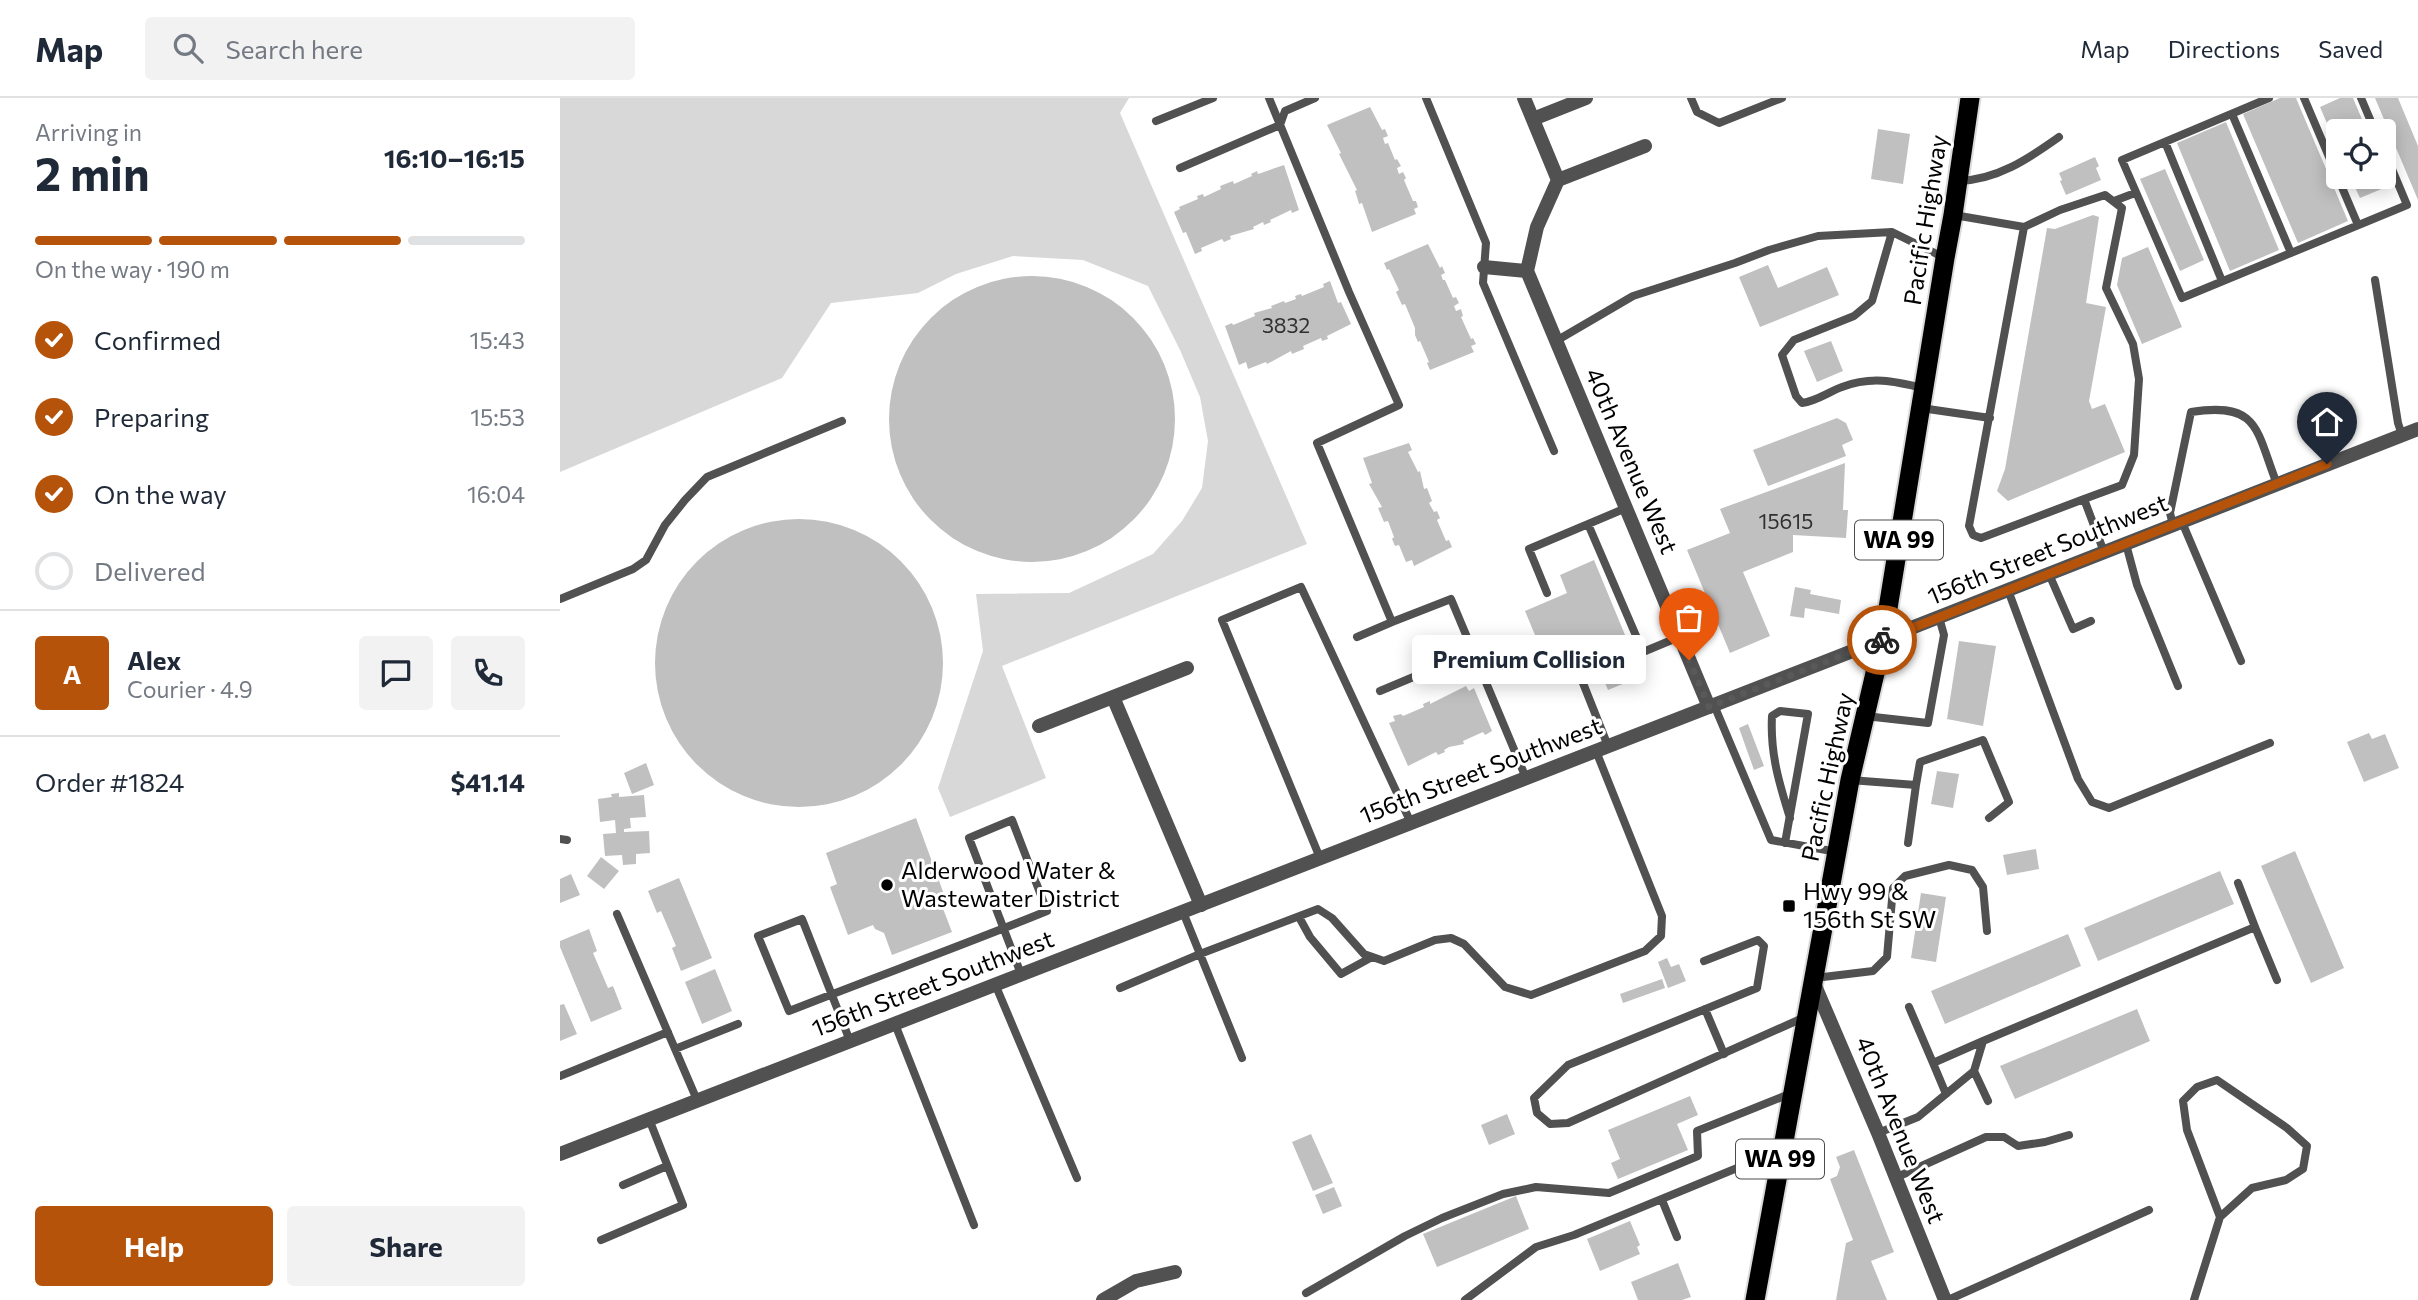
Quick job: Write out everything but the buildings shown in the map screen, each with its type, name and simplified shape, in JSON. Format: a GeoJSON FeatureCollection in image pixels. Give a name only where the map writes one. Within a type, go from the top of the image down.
{"type":"FeatureCollection","features":[{"type":"Feature","properties":{"kind":"highway","name":"Pacific Highway"},"geometry":{"type":"LineString","coordinates":[[1755,1300],[1850,780],[1883,639],[1970,98]]}},
{"type":"Feature","properties":{"kind":"street"},"geometry":{"type":"LineString","coordinates":[[1524,98],[1558,180]]}},
{"type":"Feature","properties":{"kind":"street"},"geometry":{"type":"LineString","coordinates":[[1533,119],[1586,98]]}},
{"type":"Feature","properties":{"kind":"street"},"geometry":{"type":"LineString","coordinates":[[1484,267],[1527,271],[1537,227],[1558,180],[1645,146]]}},
{"type":"Feature","properties":{"kind":"street","name":"40th Avenue West"},"geometry":{"type":"LineString","coordinates":[[1527,271],[1679,637],[1711,706]]}},
{"type":"Feature","properties":{"kind":"street","name":"156th Street Southwest"},"geometry":{"type":"LineString","coordinates":[[560,1154],[2418,429]]}},
{"type":"Feature","properties":{"kind":"street"},"geometry":{"type":"LineString","coordinates":[[1039,726],[1187,668]]}},
{"type":"Feature","properties":{"kind":"street"},"geometry":{"type":"LineString","coordinates":[[1113,697],[1201,905]]}},
{"type":"Feature","properties":{"kind":"street","name":"40th Avenue West"},"geometry":{"type":"LineString","coordinates":[[1812,978],[1947,1300]]}},
{"type":"Feature","properties":{"kind":"street"},"geometry":{"type":"LineString","coordinates":[[1103,1300],[1136,1280],[1175,1272]]}},
{"type":"Feature","properties":{"kind":"lane"},"geometry":{"type":"LineString","coordinates":[[1156,121],[1213,98]]}},
{"type":"Feature","properties":{"kind":"lane"},"geometry":{"type":"LineString","coordinates":[[1269,98],[1399,405],[1317,443],[1392,622]]}},
{"type":"Feature","properties":{"kind":"lane"},"geometry":{"type":"LineString","coordinates":[[1180,168],[1280,125],[1285,111],[1315,98]]}},
{"type":"Feature","properties":{"kind":"lane"},"geometry":{"type":"LineString","coordinates":[[1426,98],[1486,243],[1483,283],[1555,451]]}},
{"type":"Feature","properties":{"kind":"lane"},"geometry":{"type":"LineString","coordinates":[[1691,98],[1697,112],[1719,123],[1782,98]]}},
{"type":"Feature","properties":{"kind":"lane"},"geometry":{"type":"LineString","coordinates":[[2269,98],[2122,160],[2182,298],[2407,205],[2396,179]]}},
{"type":"Feature","properties":{"kind":"lane"},"geometry":{"type":"LineString","coordinates":[[2305,98],[2358,225]]}},
{"type":"Feature","properties":{"kind":"lane"},"geometry":{"type":"LineString","coordinates":[[2361,98],[2370,119]]}},
{"type":"Feature","properties":{"kind":"lane"},"geometry":{"type":"LineString","coordinates":[[2232,114],[2291,253]]}},
{"type":"Feature","properties":{"kind":"lane"},"geometry":{"type":"LineString","coordinates":[[1958,181],[1975,181],[2014,166],[2059,137]]}},
{"type":"Feature","properties":{"kind":"lane"},"geometry":{"type":"LineString","coordinates":[[2165,142],[2222,281]]}},
{"type":"Feature","properties":{"kind":"lane"},"geometry":{"type":"LineString","coordinates":[[2114,201],[2135,193]]}},
{"type":"Feature","properties":{"kind":"lane"},"geometry":{"type":"LineString","coordinates":[[1953,215],[2024,227],[2060,210],[2105,195],[2122,208],[2106,288],[2133,344],[2138,379],[2134,455],[2122,485],[1982,538],[1973,535],[1969,526],[2024,227]]}},
{"type":"Feature","properties":{"kind":"lane"},"geometry":{"type":"LineString","coordinates":[[1556,341],[1633,296],[1818,236],[1892,232],[1945,257]]}},
{"type":"Feature","properties":{"kind":"lane"},"geometry":{"type":"LineString","coordinates":[[1892,232],[1872,302],[1854,316],[1794,340],[1782,355],[1796,396],[1802,403],[1814,401],[1842,387],[1866,380],[1883,379],[1924,388]]}},
{"type":"Feature","properties":{"kind":"lane"},"geometry":{"type":"LineString","coordinates":[[2375,280],[2402,435]]}},
{"type":"Feature","properties":{"kind":"lane"},"geometry":{"type":"LineString","coordinates":[[1921,408],[1990,418]]}},
{"type":"Feature","properties":{"kind":"lane"},"geometry":{"type":"LineString","coordinates":[[2241,661],[2178,523],[2170,513],[2191,412],[2213,408],[2241,412],[2259,432],[2277,484]]}},
{"type":"Feature","properties":{"kind":"lane"},"geometry":{"type":"LineString","coordinates":[[560,599],[633,569],[646,559],[665,525],[707,477],[842,422]]}},
{"type":"Feature","properties":{"kind":"lane"},"geometry":{"type":"LineString","coordinates":[[2084,499],[2104,552]]}},
{"type":"Feature","properties":{"kind":"lane"},"geometry":{"type":"LineString","coordinates":[[1547,593],[1529,549],[1626,508]]}},
{"type":"Feature","properties":{"kind":"lane"},"geometry":{"type":"LineString","coordinates":[[1588,524],[1643,652],[1679,637]]}},
{"type":"Feature","properties":{"kind":"lane"},"geometry":{"type":"LineString","coordinates":[[2126,544],[2137,585],[2178,686]]}},
{"type":"Feature","properties":{"kind":"lane"},"geometry":{"type":"LineString","coordinates":[[2049,574],[2073,629],[2091,621]]}},
{"type":"Feature","properties":{"kind":"lane"},"geometry":{"type":"LineString","coordinates":[[1320,858],[1222,620],[1301,587],[1411,823]]}},
{"type":"Feature","properties":{"kind":"lane"},"geometry":{"type":"LineString","coordinates":[[2008,590],[2078,779],[2092,802],[2109,808],[2270,743]]}},
{"type":"Feature","properties":{"kind":"lane"},"geometry":{"type":"LineString","coordinates":[[1357,637],[1451,598],[1526,778]]}},
{"type":"Feature","properties":{"kind":"lane"},"geometry":{"type":"LineString","coordinates":[[1866,716],[1928,723],[1944,635],[1939,617]]}},
{"type":"Feature","properties":{"kind":"lane"},"geometry":{"type":"LineString","coordinates":[[1380,691],[1473,652]]}},
{"type":"Feature","properties":{"kind":"lane"},"geometry":{"type":"LineString","coordinates":[[1119,988],[1318,909],[1332,918],[1364,954],[1384,961],[1435,940],[1451,938],[1464,944],[1505,987],[1531,995],[1645,951],[1661,936],[1662,916],[1602,749],[1577,668]]}},
{"type":"Feature","properties":{"kind":"lane"},"geometry":{"type":"LineString","coordinates":[[1711,706],[1771,840],[1837,852]]}},
{"type":"Feature","properties":{"kind":"lane"},"geometry":{"type":"LineString","coordinates":[[1785,843],[1790,818],[1808,714],[1780,711],[1772,716],[1771,739],[1774,767],[1790,818]]}},
{"type":"Feature","properties":{"kind":"lane"},"geometry":{"type":"LineString","coordinates":[[1908,843],[1920,762],[1983,740],[2009,802],[1989,818]]}},
{"type":"Feature","properties":{"kind":"lane"},"geometry":{"type":"LineString","coordinates":[[1850,780],[1916,785]]}},
{"type":"Feature","properties":{"kind":"lane"},"geometry":{"type":"LineString","coordinates":[[850,1041],[832,994],[802,919],[758,936],[789,1010],[832,994],[1003,929],[1047,911],[1012,820],[969,838],[1003,929],[1021,974]]}},
{"type":"Feature","properties":{"kind":"lane"},"geometry":{"type":"LineString","coordinates":[[1812,978],[1874,971],[1887,957],[1893,888],[1905,876],[1949,865],[1972,870],[1983,887],[1987,931]]}},
{"type":"Feature","properties":{"kind":"lane"},"geometry":{"type":"LineString","coordinates":[[2238,883],[2277,980]]}},
{"type":"Feature","properties":{"kind":"lane"},"geometry":{"type":"LineString","coordinates":[[1183,912],[1242,1058]]}},
{"type":"Feature","properties":{"kind":"lane"},"geometry":{"type":"LineString","coordinates":[[617,914],[697,1100]]}},
{"type":"Feature","properties":{"kind":"lane"},"geometry":{"type":"LineString","coordinates":[[1298,917],[1310,937],[1340,974],[1372,957]]}},
{"type":"Feature","properties":{"kind":"lane"},"geometry":{"type":"LineString","coordinates":[[1933,1063],[2255,928]]}},
{"type":"Feature","properties":{"kind":"lane"},"geometry":{"type":"LineString","coordinates":[[1704,961],[1758,940],[1764,946],[1758,988],[1568,1065],[1534,1098],[1537,1113],[1550,1124],[1569,1123],[1805,1017]]}},
{"type":"Feature","properties":{"kind":"lane"},"geometry":{"type":"LineString","coordinates":[[995,985],[1077,1178]]}},
{"type":"Feature","properties":{"kind":"lane"},"geometry":{"type":"LineString","coordinates":[[1909,1007],[1946,1094]]}},
{"type":"Feature","properties":{"kind":"lane"},"geometry":{"type":"LineString","coordinates":[[1705,1009],[1724,1054]]}},
{"type":"Feature","properties":{"kind":"lane"},"geometry":{"type":"LineString","coordinates":[[675,1049],[738,1024]]}},
{"type":"Feature","properties":{"kind":"lane"},"geometry":{"type":"LineString","coordinates":[[895,1024],[974,1225]]}},
{"type":"Feature","properties":{"kind":"lane"},"geometry":{"type":"LineString","coordinates":[[560,1076],[668,1031]]}},
{"type":"Feature","properties":{"kind":"lane"},"geometry":{"type":"LineString","coordinates":[[1878,1133],[1918,1117],[1974,1071],[1983,1041]]}},
{"type":"Feature","properties":{"kind":"lane"},"geometry":{"type":"LineString","coordinates":[[1974,1071],[1988,1101]]}},
{"type":"Feature","properties":{"kind":"lane"},"geometry":{"type":"LineString","coordinates":[[2194,1300],[2220,1217],[2252,1188],[2286,1180],[2303,1169],[2306,1146],[2287,1128],[2217,1080],[2197,1087],[2183,1101],[2187,1130],[2220,1217]]}},
{"type":"Feature","properties":{"kind":"lane"},"geometry":{"type":"LineString","coordinates":[[1306,1293],[1442,1218],[1503,1194],[1536,1187],[1609,1193],[1698,1156],[1697,1131],[1792,1093]]}},
{"type":"Feature","properties":{"kind":"lane"},"geometry":{"type":"LineString","coordinates":[[601,1240],[683,1205],[649,1119]]}},
{"type":"Feature","properties":{"kind":"lane"},"geometry":{"type":"LineString","coordinates":[[1895,1178],[1986,1137],[2004,1137],[2018,1146],[2069,1135]]}},
{"type":"Feature","properties":{"kind":"lane"},"geometry":{"type":"LineString","coordinates":[[1465,1300],[1536,1247],[1574,1236],[1782,1150]]}},
{"type":"Feature","properties":{"kind":"lane"},"geometry":{"type":"LineString","coordinates":[[623,1185],[667,1166]]}},
{"type":"Feature","properties":{"kind":"lane"},"geometry":{"type":"LineString","coordinates":[[1662,1200],[1676,1237]]}},
{"type":"Feature","properties":{"kind":"lane"},"geometry":{"type":"LineString","coordinates":[[1947,1300],[2149,1210]]}},
{"type":"Feature","properties":{"kind":"shaded area"},"geometry":{"type":"Polygon","coordinates":[[[560,98],[1129,98],[1120,113],[1307,544],[1002,666],[1046,778],[950,817],[938,788],[983,651],[976,594],[1069,593],[1153,554],[1182,521],[1202,488],[1208,441],[1200,397],[1148,286],[1083,260],[1013,256],[956,274],[918,293],[831,303],[782,378],[560,472],[560,98]]]}},
{"type":"Feature","properties":{"kind":"way so far"},"geometry":{"type":"LineString","coordinates":[[1689,660],[1709,707],[1882,640]]}},
{"type":"Feature","properties":{"kind":"place","name":"Premium Collision"},"geometry":{"type":"Point","coordinates":[1689,660]}},
{"type":"Feature","properties":{"kind":"place","name":"Alderwood Water & Wastewater District"},"geometry":{"type":"Point","coordinates":[887,885]}},
{"type":"Feature","properties":{"kind":"place","name":"Hwy 99 & 156th St SW"},"geometry":{"type":"Point","coordinates":[1789,906]}},
{"type":"Feature","properties":{"kind":"route"},"geometry":{"type":"LineString","coordinates":[[1882,640],[2327,464]]}}]}
